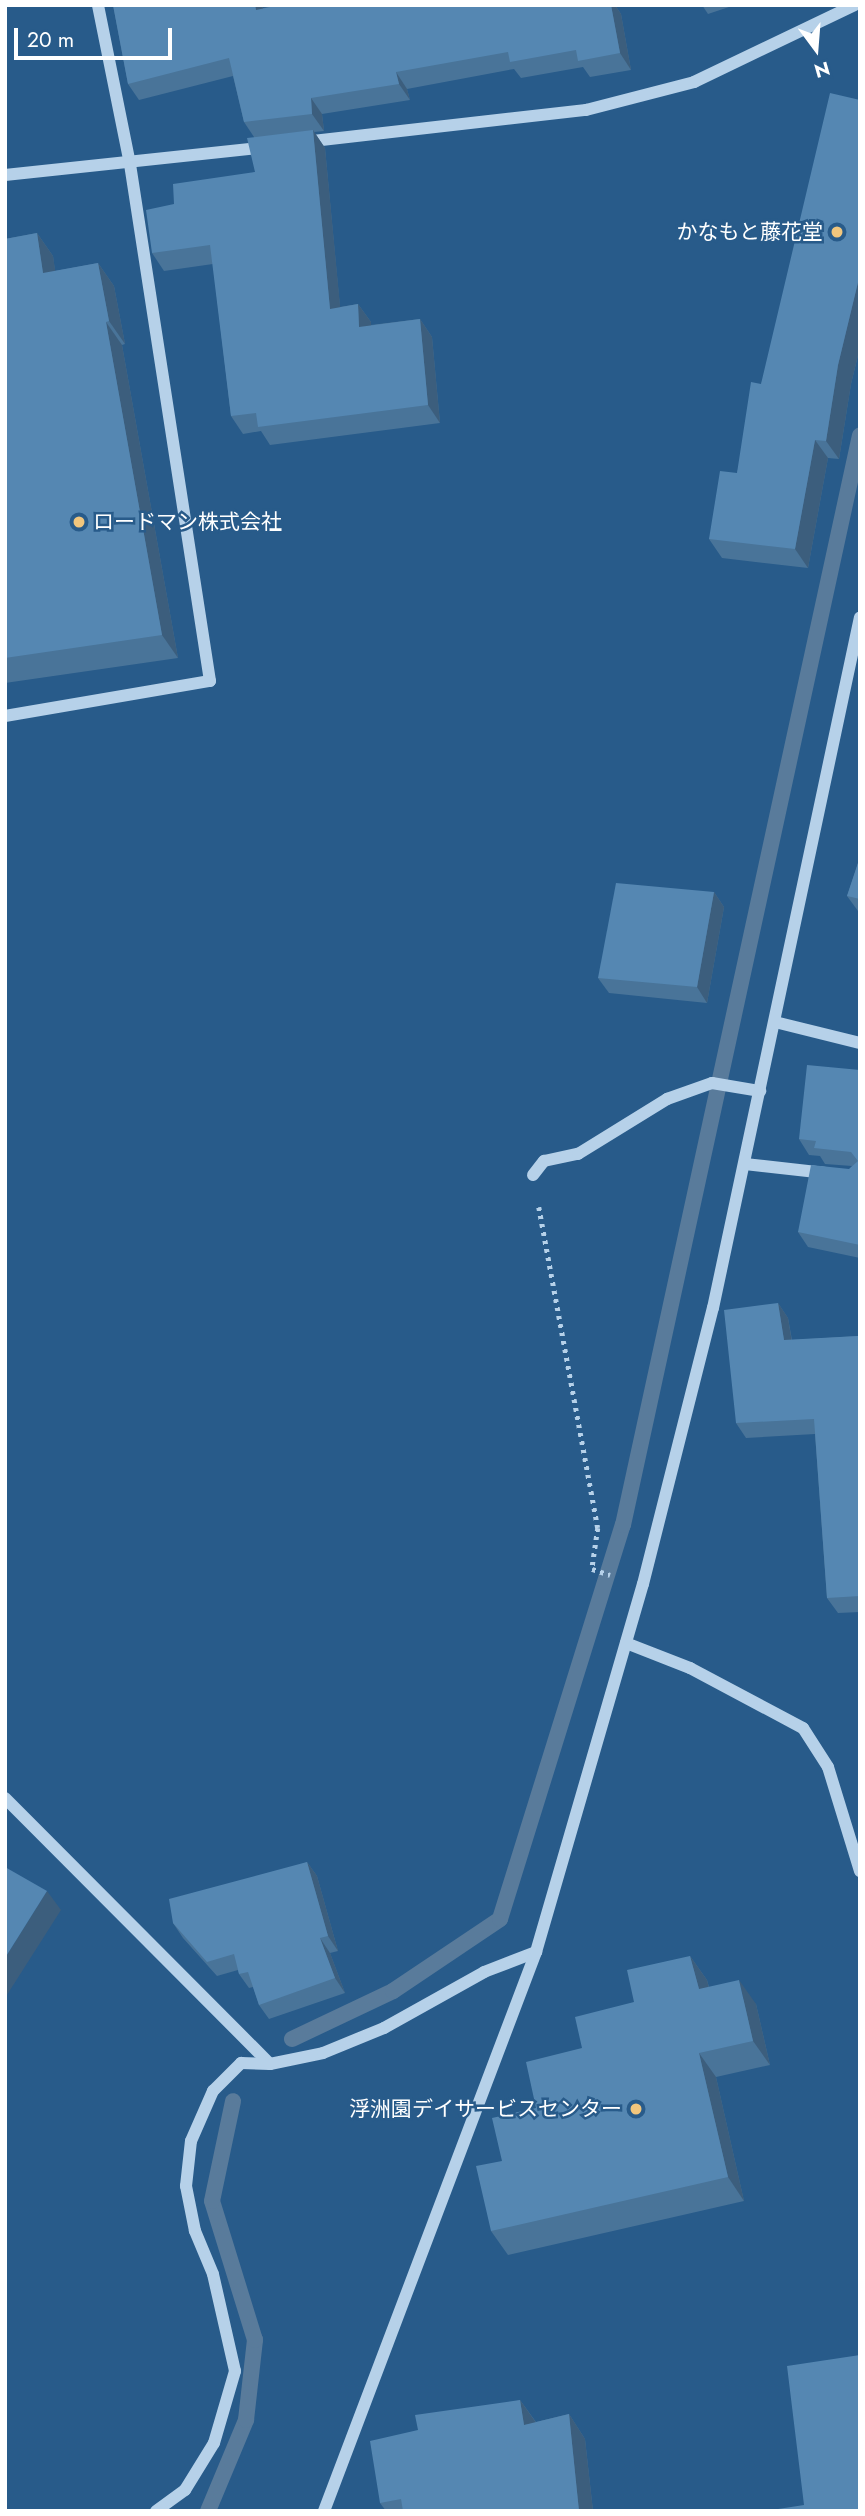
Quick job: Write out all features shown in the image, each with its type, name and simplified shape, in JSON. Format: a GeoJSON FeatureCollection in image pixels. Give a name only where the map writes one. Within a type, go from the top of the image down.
{"type":"FeatureCollection","features":[{"type":"Feature","properties":{"kind":"street"},"geometry":{"type":"LineString","coordinates":[[5,716],[211,681],[130,164],[99,5]]}},
{"type":"Feature","properties":{"kind":"street"},"geometry":{"type":"LineString","coordinates":[[5,175],[130,164],[586,110],[694,82],[855,5]]}},
{"type":"Feature","properties":{"kind":"street"},"geometry":{"type":"LineString","coordinates":[[324,2511],[536,1952],[626,1643],[694,1389],[745,1164],[860,617]]}},
{"type":"Feature","properties":{"kind":"street"},"geometry":{"type":"LineString","coordinates":[[775,1023],[860,1043]]}},
{"type":"Feature","properties":{"kind":"street"},"geometry":{"type":"LineString","coordinates":[[533,1175],[544,1161],[578,1154],[667,1099],[712,1083],[760,1091]]}},
{"type":"Feature","properties":{"kind":"street"},"geometry":{"type":"LineString","coordinates":[[745,1164],[834,1174]]}},
{"type":"Feature","properties":{"kind":"street"},"geometry":{"type":"LineString","coordinates":[[626,1643],[690,1668],[803,1728],[828,1767],[860,1871]]}},
{"type":"Feature","properties":{"kind":"street"},"geometry":{"type":"LineString","coordinates":[[5,1798],[270,2064]]}},
{"type":"Feature","properties":{"kind":"street"},"geometry":{"type":"LineString","coordinates":[[156,2511],[185,2490],[214,2443],[235,2371],[213,2274],[195,2231],[186,2186],[191,2141],[213,2091],[241,2063],[270,2064],[323,2053],[384,2028],[484,1972],[536,1952]]}},
{"type":"Feature","properties":{"kind":"path"},"geometry":{"type":"LineString","coordinates":[[533,1175],[598,1528],[592,1569],[600,1573]]}},
{"type":"Feature","properties":{"kind":"building"},"geometry":{"type":"Polygon","coordinates":[[[113,5],[255,5],[256,10],[280,5],[611,5],[620,53],[578,61],[576,50],[510,62],[508,52],[396,72],[399,84],[311,98],[312,114],[244,122],[229,58],[128,84],[113,5]]]}},
{"type":"Feature","properties":{"kind":"building"},"geometry":{"type":"Polygon","coordinates":[[[830,93],[860,100],[860,274],[838,365],[826,441],[815,440],[795,549],[709,539],[720,471],[737,473],[751,382],[761,384],[830,93]]]}},
{"type":"Feature","properties":{"kind":"building"},"geometry":{"type":"Polygon","coordinates":[[[313,130],[330,309],[358,304],[359,327],[420,319],[428,405],[258,427],[256,413],[231,416],[210,245],[152,253],[146,210],[174,204],[173,184],[255,172],[247,138],[313,130]]]}},
{"type":"Feature","properties":{"kind":"building","name":"ロードマン株式会社"},"geometry":{"type":"Polygon","coordinates":[[[37,233],[43,273],[98,263],[109,321],[106,322],[162,635],[5,658],[5,239],[37,233]]]}},
{"type":"Feature","properties":{"kind":"building"},"geometry":{"type":"Polygon","coordinates":[[[860,857],[860,899],[847,896],[860,857]]]}},
{"type":"Feature","properties":{"kind":"building"},"geometry":{"type":"Polygon","coordinates":[[[616,883],[714,892],[697,987],[598,978],[616,883]]]}},
{"type":"Feature","properties":{"kind":"building"},"geometry":{"type":"Polygon","coordinates":[[[807,1065],[860,1070],[860,1245],[798,1232],[811,1165],[849,1169],[858,1161],[851,1152],[814,1148],[816,1141],[799,1139],[807,1065]]]}},
{"type":"Feature","properties":{"kind":"building"},"geometry":{"type":"Polygon","coordinates":[[[778,1303],[784,1340],[858,1336],[860,1596],[827,1598],[814,1419],[736,1423],[724,1310],[778,1303]]]}},
{"type":"Feature","properties":{"kind":"building"},"geometry":{"type":"Polygon","coordinates":[[[307,1862],[328,1936],[320,1938],[335,1978],[259,2005],[248,1972],[239,1974],[234,1954],[207,1962],[173,1923],[169,1899],[307,1862]]]}},
{"type":"Feature","properties":{"kind":"building"},"geometry":{"type":"Polygon","coordinates":[[[5,1867],[47,1891],[5,1958],[5,1867]]]}},
{"type":"Feature","properties":{"kind":"building","name":"浮洲園デイサービスセンター"},"geometry":{"type":"Polygon","coordinates":[[[690,1956],[699,1989],[739,1980],[753,2041],[699,2053],[728,2177],[491,2231],[476,2166],[502,2161],[492,2118],[536,2108],[526,2062],[582,2048],[575,2017],[634,2002],[627,1970],[690,1956]]]}},
{"type":"Feature","properties":{"kind":"building"},"geometry":{"type":"Polygon","coordinates":[[[860,2355],[860,2511],[765,2511],[804,2505],[787,2366],[860,2355]]]}},
{"type":"Feature","properties":{"kind":"building"},"geometry":{"type":"Polygon","coordinates":[[[520,2400],[524,2425],[569,2414],[579,2511],[403,2511],[401,2499],[380,2503],[370,2441],[418,2430],[415,2415],[520,2400]]]}},
{"type":"Feature","properties":{"kind":"waterway"},"geometry":{"type":"LineString","coordinates":[[292,2039],[393,1991],[500,1919],[623,1525],[860,435]]}},
{"type":"Feature","properties":{"kind":"waterway"},"geometry":{"type":"LineString","coordinates":[[208,2511],[246,2420],[255,2340],[212,2201],[233,2101]]}},
{"type":"Feature","properties":{"kind":"place","name":"かなもと藤花堂"},"geometry":{"type":"Point","coordinates":[837,232]}},
{"type":"Feature","properties":{"kind":"place","name":"ロードマン株式会社"},"geometry":{"type":"Point","coordinates":[79,522]}},
{"type":"Feature","properties":{"kind":"place","name":"浮洲園デイサービスセンター"},"geometry":{"type":"Point","coordinates":[636,2109]}}]}
